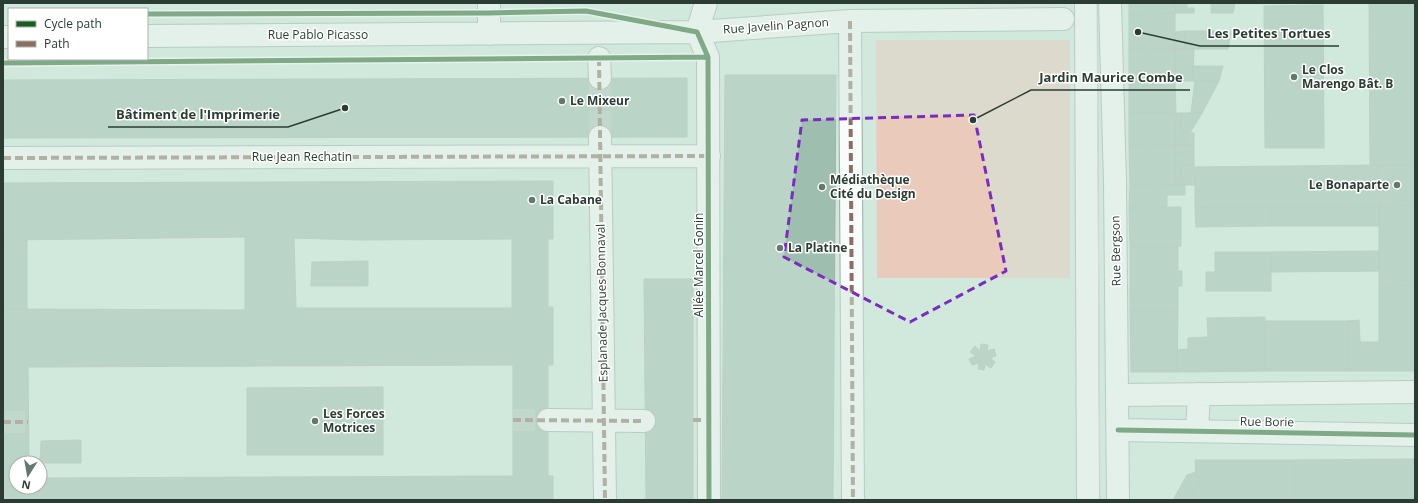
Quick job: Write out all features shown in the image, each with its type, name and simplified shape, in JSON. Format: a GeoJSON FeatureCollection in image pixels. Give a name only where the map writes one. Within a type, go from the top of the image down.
{"type":"FeatureCollection","features":[{"type":"Feature","properties":{"kind":"street"},"geometry":{"type":"LineString","coordinates":[[489,3],[489,34]]}},
{"type":"Feature","properties":{"kind":"street"},"geometry":{"type":"LineString","coordinates":[[697,32],[706,3]]}},
{"type":"Feature","properties":{"kind":"street"},"geometry":{"type":"LineString","coordinates":[[1086,3],[1088,500]]}},
{"type":"Feature","properties":{"kind":"street","name":"Rue Bergson"},"geometry":{"type":"LineString","coordinates":[[1110,3],[1118,395],[1118,500]]}},
{"type":"Feature","properties":{"kind":"street","name":"Rue Javelin Pagnon"},"geometry":{"type":"LineString","coordinates":[[489,34],[697,32],[850,21],[900,12],[1063,19]]}},
{"type":"Feature","properties":{"kind":"street"},"geometry":{"type":"LineString","coordinates":[[850,21],[853,500]]}},
{"type":"Feature","properties":{"kind":"street","name":"Allée Marcel Gonin"},"geometry":{"type":"LineString","coordinates":[[697,32],[708,58],[709,156],[701,420],[709,500]]}},
{"type":"Feature","properties":{"kind":"street","name":"Rue Pablo Picasso"},"geometry":{"type":"LineString","coordinates":[[148,36],[489,34]]}},
{"type":"Feature","properties":{"kind":"street","name":"Rue Jean Rechatin"},"geometry":{"type":"LineString","coordinates":[[3,158],[600,146],[709,156]]}},
{"type":"Feature","properties":{"kind":"street","name":"Esplanade Jacques Bonnaval"},"geometry":{"type":"LineString","coordinates":[[600,146],[605,500]]}},
{"type":"Feature","properties":{"kind":"street"},"geometry":{"type":"LineString","coordinates":[[1118,395],[1415,392]]}},
{"type":"Feature","properties":{"kind":"street"},"geometry":{"type":"LineString","coordinates":[[1197,431],[1199,394]]}},
{"type":"Feature","properties":{"kind":"street"},"geometry":{"type":"LineString","coordinates":[[548,420],[644,421]]}},
{"type":"Feature","properties":{"kind":"street","name":"Rue Borie"},"geometry":{"type":"LineString","coordinates":[[1118,430],[1415,435]]}},
{"type":"Feature","properties":{"kind":"highlighted area"},"geometry":{"type":"Polygon","coordinates":[[[974,115],[1006,271],[910,322],[784,257],[802,120],[974,115]]]}},
{"type":"Feature","properties":{"kind":"shaded area"},"geometry":{"type":"Polygon","coordinates":[[[876,40],[1070,40],[1070,278],[877,278],[876,40]]]}},
{"type":"Feature","properties":{"kind":"building"},"geometry":{"type":"Polygon","coordinates":[[[1129,3],[1175,3],[1175,13],[1129,14],[1129,3]]]}},
{"type":"Feature","properties":{"kind":"building"},"geometry":{"type":"Polygon","coordinates":[[[1175,3],[1187,3],[1187,8],[1194,8],[1194,13],[1175,13],[1175,3]]]}},
{"type":"Feature","properties":{"kind":"building"},"geometry":{"type":"Polygon","coordinates":[[[1211,3],[1235,3],[1233,13],[1211,13],[1211,3]]]}},
{"type":"Feature","properties":{"kind":"building"},"geometry":{"type":"Polygon","coordinates":[[[1369,3],[1415,3],[1415,165],[1370,165],[1369,3]]]}},
{"type":"Feature","properties":{"kind":"building","name":"Le Clos Marengo Bât. B"},"geometry":{"type":"Polygon","coordinates":[[[1323,5],[1324,148],[1265,148],[1264,6],[1323,5]]]}},
{"type":"Feature","properties":{"kind":"building"},"geometry":{"type":"Polygon","coordinates":[[[1175,13],[1175,49],[1129,50],[1129,14],[1175,13]]]}},
{"type":"Feature","properties":{"kind":"building"},"geometry":{"type":"Polygon","coordinates":[[[1185,31],[1231,31],[1228,49],[1185,49],[1185,31]]]}},
{"type":"Feature","properties":{"kind":"building"},"geometry":{"type":"Polygon","coordinates":[[[1185,31],[1185,49],[1175,49],[1175,32],[1185,31]]]}},
{"type":"Feature","properties":{"kind":"building"},"geometry":{"type":"Polygon","coordinates":[[[1175,49],[1194,49],[1193,81],[1175,81],[1175,49]]]}},
{"type":"Feature","properties":{"kind":"building"},"geometry":{"type":"Polygon","coordinates":[[[1175,49],[1175,81],[1129,81],[1129,50],[1175,49]]]}},
{"type":"Feature","properties":{"kind":"building"},"geometry":{"type":"Polygon","coordinates":[[[1193,66],[1223,66],[1219,81],[1193,81],[1193,66]]]}},
{"type":"Feature","properties":{"kind":"building","name":"La Platine"},"geometry":{"type":"Polygon","coordinates":[[[725,75],[836,75],[833,500],[722,500],[725,75]]]}},
{"type":"Feature","properties":{"kind":"building"},"geometry":{"type":"Polygon","coordinates":[[[687,78],[687,137],[3,138],[3,80],[687,78]]]}},
{"type":"Feature","properties":{"kind":"building"},"geometry":{"type":"Polygon","coordinates":[[[1129,81],[1175,81],[1176,113],[1129,113],[1129,81]]]}},
{"type":"Feature","properties":{"kind":"building"},"geometry":{"type":"Polygon","coordinates":[[[1195,81],[1219,81],[1202,113],[1191,113],[1195,81]]]}},
{"type":"Feature","properties":{"kind":"building"},"geometry":{"type":"Polygon","coordinates":[[[1129,113],[1176,113],[1175,145],[1129,146],[1129,113]]]}},
{"type":"Feature","properties":{"kind":"building"},"geometry":{"type":"Polygon","coordinates":[[[1176,113],[1181,113],[1181,133],[1187,133],[1187,141],[1183,141],[1183,145],[1175,145],[1176,113]]]}},
{"type":"Feature","properties":{"kind":"building"},"geometry":{"type":"Polygon","coordinates":[[[1181,113],[1202,113],[1190,133],[1181,133],[1181,113]]]}},
{"type":"Feature","properties":{"kind":"building"},"geometry":{"type":"Polygon","coordinates":[[[1187,133],[1194,133],[1194,145],[1183,145],[1183,141],[1187,141],[1187,133]]]}},
{"type":"Feature","properties":{"kind":"building"},"geometry":{"type":"Polygon","coordinates":[[[1175,145],[1194,145],[1194,152],[1175,153],[1175,145]]]}},
{"type":"Feature","properties":{"kind":"building"},"geometry":{"type":"Polygon","coordinates":[[[1175,145],[1175,185],[1130,186],[1129,146],[1175,145]]]}},
{"type":"Feature","properties":{"kind":"building"},"geometry":{"type":"Polygon","coordinates":[[[1194,152],[1194,165],[1181,165],[1181,180],[1175,180],[1175,153],[1194,152]]]}},
{"type":"Feature","properties":{"kind":"building"},"geometry":{"type":"Polygon","coordinates":[[[1181,165],[1194,165],[1195,185],[1175,185],[1175,180],[1181,180],[1181,165]]]}},
{"type":"Feature","properties":{"kind":"building","name":"Le Bonaparte"},"geometry":{"type":"Polygon","coordinates":[[[1377,165],[1415,165],[1415,205],[1379,206],[1377,165]]]}},
{"type":"Feature","properties":{"kind":"building"},"geometry":{"type":"Polygon","coordinates":[[[1377,165],[1379,206],[1195,207],[1195,167],[1377,165]]]}},
{"type":"Feature","properties":{"kind":"building"},"geometry":{"type":"Polygon","coordinates":[[[553,181],[553,239],[548,239],[548,307],[553,307],[553,365],[548,365],[548,476],[553,476],[553,500],[3,500],[3,309],[245,310],[245,237],[3,240],[3,183],[553,181]],[[294,238],[296,308],[512,308],[512,239],[359,240],[294,238]],[[513,365],[28,367],[29,455],[8,455],[8,495],[48,495],[48,478],[513,476],[513,365]]]}},
{"type":"Feature","properties":{"kind":"building"},"geometry":{"type":"Polygon","coordinates":[[[1185,185],[1185,195],[1167,195],[1167,208],[1129,208],[1130,186],[1185,185]]]}},
{"type":"Feature","properties":{"kind":"building"},"geometry":{"type":"Polygon","coordinates":[[[1415,205],[1415,285],[1379,286],[1379,206],[1415,205]]]}},
{"type":"Feature","properties":{"kind":"building"},"geometry":{"type":"Polygon","coordinates":[[[1270,206],[1379,206],[1379,226],[1270,226],[1270,206]]]}},
{"type":"Feature","properties":{"kind":"building"},"geometry":{"type":"Polygon","coordinates":[[[1270,206],[1270,226],[1196,227],[1195,207],[1270,206]]]}},
{"type":"Feature","properties":{"kind":"building"},"geometry":{"type":"Polygon","coordinates":[[[1181,207],[1181,246],[1130,246],[1129,208],[1181,207]]]}},
{"type":"Feature","properties":{"kind":"building"},"geometry":{"type":"Polygon","coordinates":[[[3,240],[27,240],[27,309],[3,309],[3,240]]]}},
{"type":"Feature","properties":{"kind":"building"},"geometry":{"type":"Polygon","coordinates":[[[1130,246],[1178,246],[1178,271],[1182,271],[1182,286],[1178,286],[1178,310],[1130,310],[1130,246]]]}},
{"type":"Feature","properties":{"kind":"building"},"geometry":{"type":"Polygon","coordinates":[[[1379,251],[1379,271],[1271,272],[1271,252],[1379,251]]]}},
{"type":"Feature","properties":{"kind":"building"},"geometry":{"type":"Polygon","coordinates":[[[1215,252],[1271,252],[1271,272],[1215,272],[1215,252]]]}},
{"type":"Feature","properties":{"kind":"building"},"geometry":{"type":"Polygon","coordinates":[[[368,261],[368,286],[311,286],[312,262],[368,261]]]}},
{"type":"Feature","properties":{"kind":"building"},"geometry":{"type":"Polygon","coordinates":[[[1206,272],[1271,272],[1271,291],[1206,291],[1206,272]]]}},
{"type":"Feature","properties":{"kind":"building"},"geometry":{"type":"Polygon","coordinates":[[[644,279],[693,279],[693,500],[646,500],[644,279]]]}},
{"type":"Feature","properties":{"kind":"building"},"geometry":{"type":"Polygon","coordinates":[[[1415,285],[1415,371],[1348,371],[1348,321],[1359,320],[1360,342],[1379,342],[1379,286],[1415,285]]]}},
{"type":"Feature","properties":{"kind":"building"},"geometry":{"type":"Polygon","coordinates":[[[1130,310],[1178,310],[1177,372],[1131,372],[1130,310]]]}},
{"type":"Feature","properties":{"kind":"building"},"geometry":{"type":"Polygon","coordinates":[[[1265,317],[1265,371],[1177,372],[1177,350],[1188,349],[1188,338],[1208,337],[1207,318],[1265,317]]]}},
{"type":"Feature","properties":{"kind":"building"},"geometry":{"type":"Polygon","coordinates":[[[1265,321],[1348,321],[1348,371],[1265,371],[1265,321]]]}},
{"type":"Feature","properties":{"kind":"building"},"geometry":{"type":"Polygon","coordinates":[[[981,344],[988,345],[987,351],[994,349],[996,356],[990,358],[995,362],[991,368],[985,364],[984,370],[978,369],[979,363],[972,365],[969,359],[976,356],[970,352],[975,346],[980,351],[981,344]]]}},
{"type":"Feature","properties":{"kind":"building","name":"Les Forces Motrices"},"geometry":{"type":"Polygon","coordinates":[[[383,387],[383,455],[247,455],[247,388],[383,387]]]}},
{"type":"Feature","properties":{"kind":"building"},"geometry":{"type":"Polygon","coordinates":[[[81,440],[81,463],[48,463],[48,455],[40,455],[41,441],[81,440]]]}},
{"type":"Feature","properties":{"kind":"building"},"geometry":{"type":"Polygon","coordinates":[[[1415,459],[1415,500],[1294,500],[1294,460],[1415,459]]]}},
{"type":"Feature","properties":{"kind":"building"},"geometry":{"type":"Polygon","coordinates":[[[1195,460],[1294,460],[1294,500],[1189,500],[1202,477],[1196,477],[1195,460]]]}},
{"type":"Feature","properties":{"kind":"building"},"geometry":{"type":"Polygon","coordinates":[[[1196,472],[1196,477],[1202,477],[1189,500],[1173,500],[1187,475],[1196,472]]]}},
{"type":"Feature","properties":{"kind":"tunnel"},"geometry":{"type":"LineString","coordinates":[[600,78],[600,137]]}},
{"type":"Feature","properties":{"kind":"tunnel"},"geometry":{"type":"LineString","coordinates":[[513,420],[548,420]]}},
{"type":"Feature","properties":{"kind":"tunnel"},"geometry":{"type":"LineString","coordinates":[[3,422],[28,422]]}},
{"type":"Feature","properties":{"kind":"tram line"},"geometry":{"type":"LineString","coordinates":[[1097,3],[1100,500]]}},
{"type":"Feature","properties":{"kind":"marked path"},"geometry":{"type":"LineString","coordinates":[[850,21],[853,500]]}},
{"type":"Feature","properties":{"kind":"marked path"},"geometry":{"type":"LineString","coordinates":[[599,58],[605,500]]}},
{"type":"Feature","properties":{"kind":"marked path"},"geometry":{"type":"LineString","coordinates":[[3,158],[709,156]]}},
{"type":"Feature","properties":{"kind":"marked path"},"geometry":{"type":"LineString","coordinates":[[513,420],[644,421]]}},
{"type":"Feature","properties":{"kind":"marked path"},"geometry":{"type":"LineString","coordinates":[[693,420],[709,420]]}},
{"type":"Feature","properties":{"kind":"marked path"},"geometry":{"type":"LineString","coordinates":[[3,422],[28,422]]}},
{"type":"Feature","properties":{"kind":"cycle path"},"geometry":{"type":"LineString","coordinates":[[148,14],[489,13],[586,11],[697,32],[708,57],[709,500]]}},
{"type":"Feature","properties":{"kind":"cycle path"},"geometry":{"type":"LineString","coordinates":[[3,63],[708,57]]}},
{"type":"Feature","properties":{"kind":"cycle path"},"geometry":{"type":"LineString","coordinates":[[1118,430],[1415,435]]}},
{"type":"Feature","properties":{"kind":"place","name":"Les Petites Tortues"},"geometry":{"type":"Point","coordinates":[1138,32]}},
{"type":"Feature","properties":{"kind":"place","name":"Le Clos Marengo Bât. B"},"geometry":{"type":"Point","coordinates":[1294,77]}},
{"type":"Feature","properties":{"kind":"place","name":"Le Mixeur"},"geometry":{"type":"Point","coordinates":[562,101]}},
{"type":"Feature","properties":{"kind":"place","name":"Bâtiment de l'Imprimerie"},"geometry":{"type":"Point","coordinates":[345,108]}},
{"type":"Feature","properties":{"kind":"place","name":"Jardin Maurice Combe"},"geometry":{"type":"Point","coordinates":[973,120]}},
{"type":"Feature","properties":{"kind":"place","name":"Le Bonaparte"},"geometry":{"type":"Point","coordinates":[1397,185]}},
{"type":"Feature","properties":{"kind":"place","name":"Médiathèque Cité du Design"},"geometry":{"type":"Point","coordinates":[822,187]}},
{"type":"Feature","properties":{"kind":"place","name":"La Cabane"},"geometry":{"type":"Point","coordinates":[532,200]}},
{"type":"Feature","properties":{"kind":"place","name":"La Platine"},"geometry":{"type":"Point","coordinates":[780,248]}},
{"type":"Feature","properties":{"kind":"place","name":"Les Forces Motrices"},"geometry":{"type":"Point","coordinates":[315,421]}}]}
